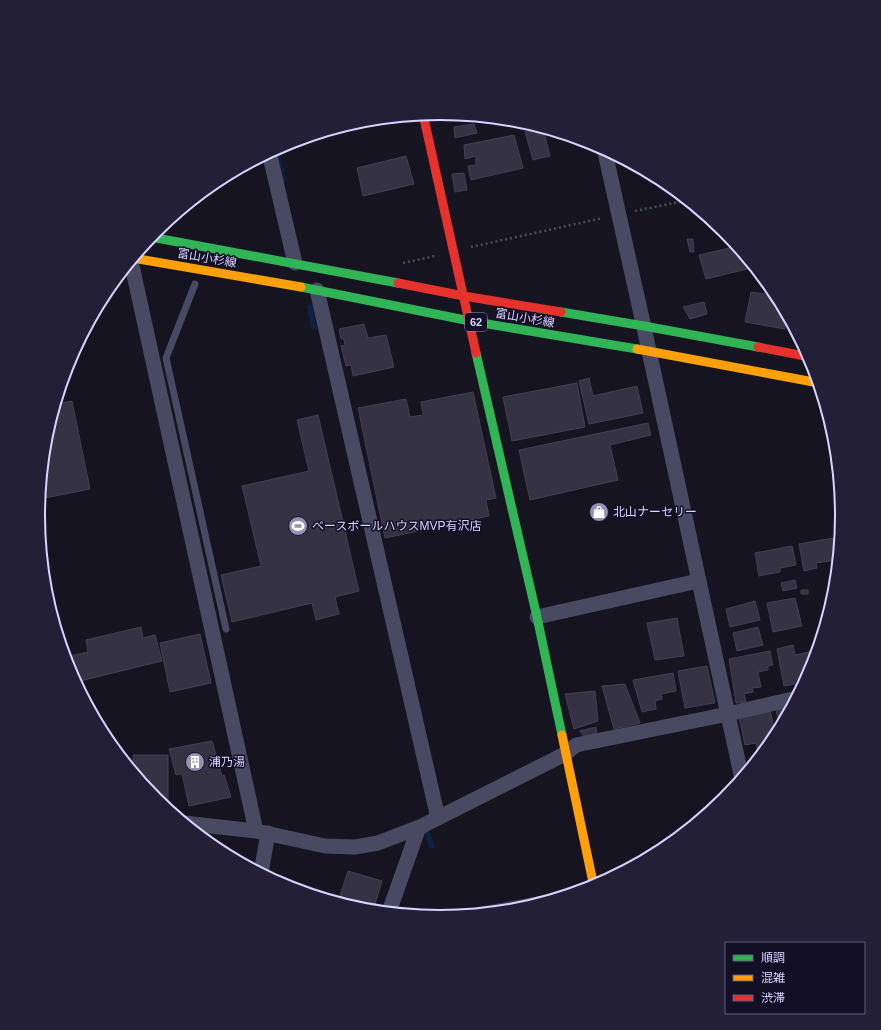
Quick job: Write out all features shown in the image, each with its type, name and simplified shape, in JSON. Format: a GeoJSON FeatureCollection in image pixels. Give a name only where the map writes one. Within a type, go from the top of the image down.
{"type":"FeatureCollection","features":[{"type":"Feature","properties":{"kind":"main road"},"geometry":{"type":"LineString","coordinates":[[424,120],[537,617],[592,880]]}},
{"type":"Feature","properties":{"kind":"main road","name":"富山小杉線"},"geometry":{"type":"LineString","coordinates":[[158,238],[464,296],[644,326],[802,356]]}},
{"type":"Feature","properties":{"kind":"main road","name":"富山小杉線"},"geometry":{"type":"LineString","coordinates":[[139,259],[317,290],[470,321],[649,351],[813,382]]}},
{"type":"Feature","properties":{"kind":"street"},"geometry":{"type":"LineString","coordinates":[[606,156],[741,773]]}},
{"type":"Feature","properties":{"kind":"street"},"geometry":{"type":"LineString","coordinates":[[270,158],[295,263]]}},
{"type":"Feature","properties":{"kind":"street"},"geometry":{"type":"LineString","coordinates":[[133,267],[167,392],[262,832],[261,867]]}},
{"type":"Feature","properties":{"kind":"street"},"geometry":{"type":"LineString","coordinates":[[317,290],[438,818]]}},
{"type":"Feature","properties":{"kind":"street"},"geometry":{"type":"LineString","coordinates":[[537,617],[698,581]]}},
{"type":"Feature","properties":{"kind":"street"},"geometry":{"type":"LineString","coordinates":[[194,824],[262,832],[325,846],[355,847],[378,843],[419,828],[565,754],[576,745],[728,714],[790,700]]}},
{"type":"Feature","properties":{"kind":"street"},"geometry":{"type":"LineString","coordinates":[[391,907],[419,828]]}},
{"type":"Feature","properties":{"kind":"lane"},"geometry":{"type":"LineString","coordinates":[[195,284],[166,358],[167,392],[226,629]]}},
{"type":"Feature","properties":{"kind":"path"},"geometry":{"type":"LineString","coordinates":[[400,264],[682,201]]}},
{"type":"Feature","properties":{"kind":"building"},"geometry":{"type":"Polygon","coordinates":[[[474,124],[477,133],[455,138],[454,127],[474,124]]]}},
{"type":"Feature","properties":{"kind":"building"},"geometry":{"type":"Polygon","coordinates":[[[533,131],[544,133],[550,156],[533,160],[525,132],[533,131]]]}},
{"type":"Feature","properties":{"kind":"building"},"geometry":{"type":"Polygon","coordinates":[[[514,135],[523,168],[471,180],[468,166],[476,165],[476,156],[465,159],[464,145],[514,135]]]}},
{"type":"Feature","properties":{"kind":"building"},"geometry":{"type":"Polygon","coordinates":[[[406,156],[414,184],[363,196],[357,168],[406,156]]]}},
{"type":"Feature","properties":{"kind":"building"},"geometry":{"type":"Polygon","coordinates":[[[464,173],[467,190],[455,192],[452,174],[464,173]]]}},
{"type":"Feature","properties":{"kind":"building"},"geometry":{"type":"Polygon","coordinates":[[[687,239],[693,239],[694,252],[690,252],[687,239]]]}},
{"type":"Feature","properties":{"kind":"building"},"geometry":{"type":"Polygon","coordinates":[[[732,247],[749,268],[706,279],[699,255],[732,247]]]}},
{"type":"Feature","properties":{"kind":"building"},"geometry":{"type":"Polygon","coordinates":[[[751,292],[769,295],[788,326],[785,326],[785,329],[745,322],[751,292]]]}},
{"type":"Feature","properties":{"kind":"building"},"geometry":{"type":"Polygon","coordinates":[[[704,302],[707,314],[690,319],[683,307],[704,302]]]}},
{"type":"Feature","properties":{"kind":"building"},"geometry":{"type":"Polygon","coordinates":[[[364,324],[368,338],[386,335],[394,367],[353,376],[351,365],[346,366],[341,346],[345,345],[344,339],[341,339],[339,329],[364,324]]]}},
{"type":"Feature","properties":{"kind":"building"},"geometry":{"type":"Polygon","coordinates":[[[589,378],[593,396],[637,386],[643,413],[589,424],[579,381],[589,378]]]}},
{"type":"Feature","properties":{"kind":"building"},"geometry":{"type":"Polygon","coordinates":[[[577,383],[585,427],[512,441],[503,397],[577,383]]]}},
{"type":"Feature","properties":{"kind":"building"},"geometry":{"type":"Polygon","coordinates":[[[473,392],[496,498],[486,500],[489,516],[385,538],[358,408],[406,399],[410,417],[423,415],[421,402],[473,392]]]}},
{"type":"Feature","properties":{"kind":"building"},"geometry":{"type":"Polygon","coordinates":[[[72,401],[90,489],[46,498],[48,463],[61,403],[72,401]]]}},
{"type":"Feature","properties":{"kind":"building","name":"ベースボールハウスMVP有沢店"},"geometry":{"type":"Polygon","coordinates":[[[318,415],[359,591],[335,597],[339,614],[316,620],[312,603],[232,622],[221,575],[261,566],[242,486],[309,471],[297,420],[318,415]]]}},
{"type":"Feature","properties":{"kind":"building"},"geometry":{"type":"Polygon","coordinates":[[[648,423],[651,435],[610,445],[618,480],[530,500],[519,450],[648,423]]]}},
{"type":"Feature","properties":{"kind":"building"},"geometry":{"type":"Polygon","coordinates":[[[833,538],[835,547],[834,560],[816,563],[817,568],[804,571],[799,544],[833,538]]]}},
{"type":"Feature","properties":{"kind":"building"},"geometry":{"type":"Polygon","coordinates":[[[792,546],[796,565],[780,568],[780,572],[759,576],[755,553],[792,546]]]}},
{"type":"Feature","properties":{"kind":"building"},"geometry":{"type":"Polygon","coordinates":[[[795,580],[797,588],[783,591],[781,583],[795,580]]]}},
{"type":"Feature","properties":{"kind":"building"},"geometry":{"type":"Polygon","coordinates":[[[801,590],[808,590],[808,594],[801,594],[801,590]]]}},
{"type":"Feature","properties":{"kind":"building"},"geometry":{"type":"Polygon","coordinates":[[[795,598],[802,626],[773,632],[767,603],[795,598]]]}},
{"type":"Feature","properties":{"kind":"building"},"geometry":{"type":"Polygon","coordinates":[[[755,601],[760,620],[730,627],[726,609],[755,601]]]}},
{"type":"Feature","properties":{"kind":"building"},"geometry":{"type":"Polygon","coordinates":[[[677,618],[684,656],[655,660],[647,623],[677,618]]]}},
{"type":"Feature","properties":{"kind":"building"},"geometry":{"type":"Polygon","coordinates":[[[141,627],[143,638],[155,635],[162,661],[82,681],[71,656],[88,652],[86,640],[141,627]]]}},
{"type":"Feature","properties":{"kind":"building"},"geometry":{"type":"Polygon","coordinates":[[[758,627],[763,645],[737,651],[733,633],[758,627]]]}},
{"type":"Feature","properties":{"kind":"building"},"geometry":{"type":"Polygon","coordinates":[[[200,634],[211,683],[170,692],[160,643],[200,634]]]}},
{"type":"Feature","properties":{"kind":"building"},"geometry":{"type":"Polygon","coordinates":[[[793,645],[795,655],[812,651],[796,688],[795,684],[784,686],[777,649],[793,645]]]}},
{"type":"Feature","properties":{"kind":"building"},"geometry":{"type":"Polygon","coordinates":[[[770,651],[773,665],[768,666],[768,670],[758,672],[761,687],[752,688],[753,692],[744,694],[746,702],[736,703],[729,659],[770,651]]]}},
{"type":"Feature","properties":{"kind":"building"},"geometry":{"type":"Polygon","coordinates":[[[707,666],[715,703],[685,708],[678,671],[707,666]]]}},
{"type":"Feature","properties":{"kind":"building"},"geometry":{"type":"Polygon","coordinates":[[[673,673],[676,691],[661,694],[662,699],[655,701],[656,709],[642,712],[633,680],[673,673]]]}},
{"type":"Feature","properties":{"kind":"building"},"geometry":{"type":"Polygon","coordinates":[[[625,684],[640,723],[614,729],[602,686],[625,684]]]}},
{"type":"Feature","properties":{"kind":"building"},"geometry":{"type":"Polygon","coordinates":[[[595,691],[598,721],[574,729],[565,694],[595,691]]]}},
{"type":"Feature","properties":{"kind":"building"},"geometry":{"type":"Polygon","coordinates":[[[786,708],[778,721],[776,710],[786,708]]]}},
{"type":"Feature","properties":{"kind":"building"},"geometry":{"type":"Polygon","coordinates":[[[770,710],[774,727],[758,751],[756,743],[745,745],[739,717],[770,710]]]}},
{"type":"Feature","properties":{"kind":"building"},"geometry":{"type":"Polygon","coordinates":[[[596,727],[597,733],[584,736],[580,731],[596,727]]]}},
{"type":"Feature","properties":{"kind":"building","name":"浦乃湯"},"geometry":{"type":"Polygon","coordinates":[[[212,741],[222,776],[224,775],[231,797],[189,806],[182,774],[176,775],[169,749],[212,741]]]}},
{"type":"Feature","properties":{"kind":"building"},"geometry":{"type":"Polygon","coordinates":[[[133,755],[168,755],[168,801],[143,776],[133,763],[133,755]]]}},
{"type":"Feature","properties":{"kind":"building"},"geometry":{"type":"Polygon","coordinates":[[[348,871],[382,881],[375,905],[339,897],[348,871]]]}},
{"type":"Feature","properties":{"kind":"building"},"geometry":{"type":"Polygon","coordinates":[[[553,894],[518,903],[465,910],[553,894]]]}},
{"type":"Feature","properties":{"kind":"waterway"},"geometry":{"type":"LineString","coordinates":[[277,155],[283,180]]}},
{"type":"Feature","properties":{"kind":"waterway"},"geometry":{"type":"LineString","coordinates":[[310,307],[314,327]]}},
{"type":"Feature","properties":{"kind":"waterway"},"geometry":{"type":"LineString","coordinates":[[427,832],[432,846]]}},
{"type":"Feature","properties":{"kind":"traffic: fast"},"geometry":{"type":"LineString","coordinates":[[158,238],[398,283]]}},
{"type":"Feature","properties":{"kind":"traffic: fast"},"geometry":{"type":"LineString","coordinates":[[301,287],[470,321],[637,349]]}},
{"type":"Feature","properties":{"kind":"traffic: fast"},"geometry":{"type":"LineString","coordinates":[[561,312],[758,347]]}},
{"type":"Feature","properties":{"kind":"traffic: fast"},"geometry":{"type":"LineString","coordinates":[[476,353],[537,617],[562,735]]}},
{"type":"Feature","properties":{"kind":"traffic: slow"},"geometry":{"type":"LineString","coordinates":[[139,259],[301,287]]}},
{"type":"Feature","properties":{"kind":"traffic: slow"},"geometry":{"type":"LineString","coordinates":[[637,349],[813,382]]}},
{"type":"Feature","properties":{"kind":"traffic: slow"},"geometry":{"type":"LineString","coordinates":[[562,735],[592,880]]}},
{"type":"Feature","properties":{"kind":"traffic: jam"},"geometry":{"type":"LineString","coordinates":[[424,120],[476,353]]}},
{"type":"Feature","properties":{"kind":"traffic: jam"},"geometry":{"type":"LineString","coordinates":[[398,283],[464,296],[561,312]]}},
{"type":"Feature","properties":{"kind":"traffic: jam"},"geometry":{"type":"LineString","coordinates":[[758,347],[802,355]]}},
{"type":"Feature","properties":{"kind":"place","name":"北山ナーセリー"},"geometry":{"type":"Point","coordinates":[599,512]}},
{"type":"Feature","properties":{"kind":"place","name":"ベースボールハウスMVP有沢店"},"geometry":{"type":"Point","coordinates":[298,526]}},
{"type":"Feature","properties":{"kind":"place","name":"浦乃湯"},"geometry":{"type":"Point","coordinates":[195,762]}}]}
